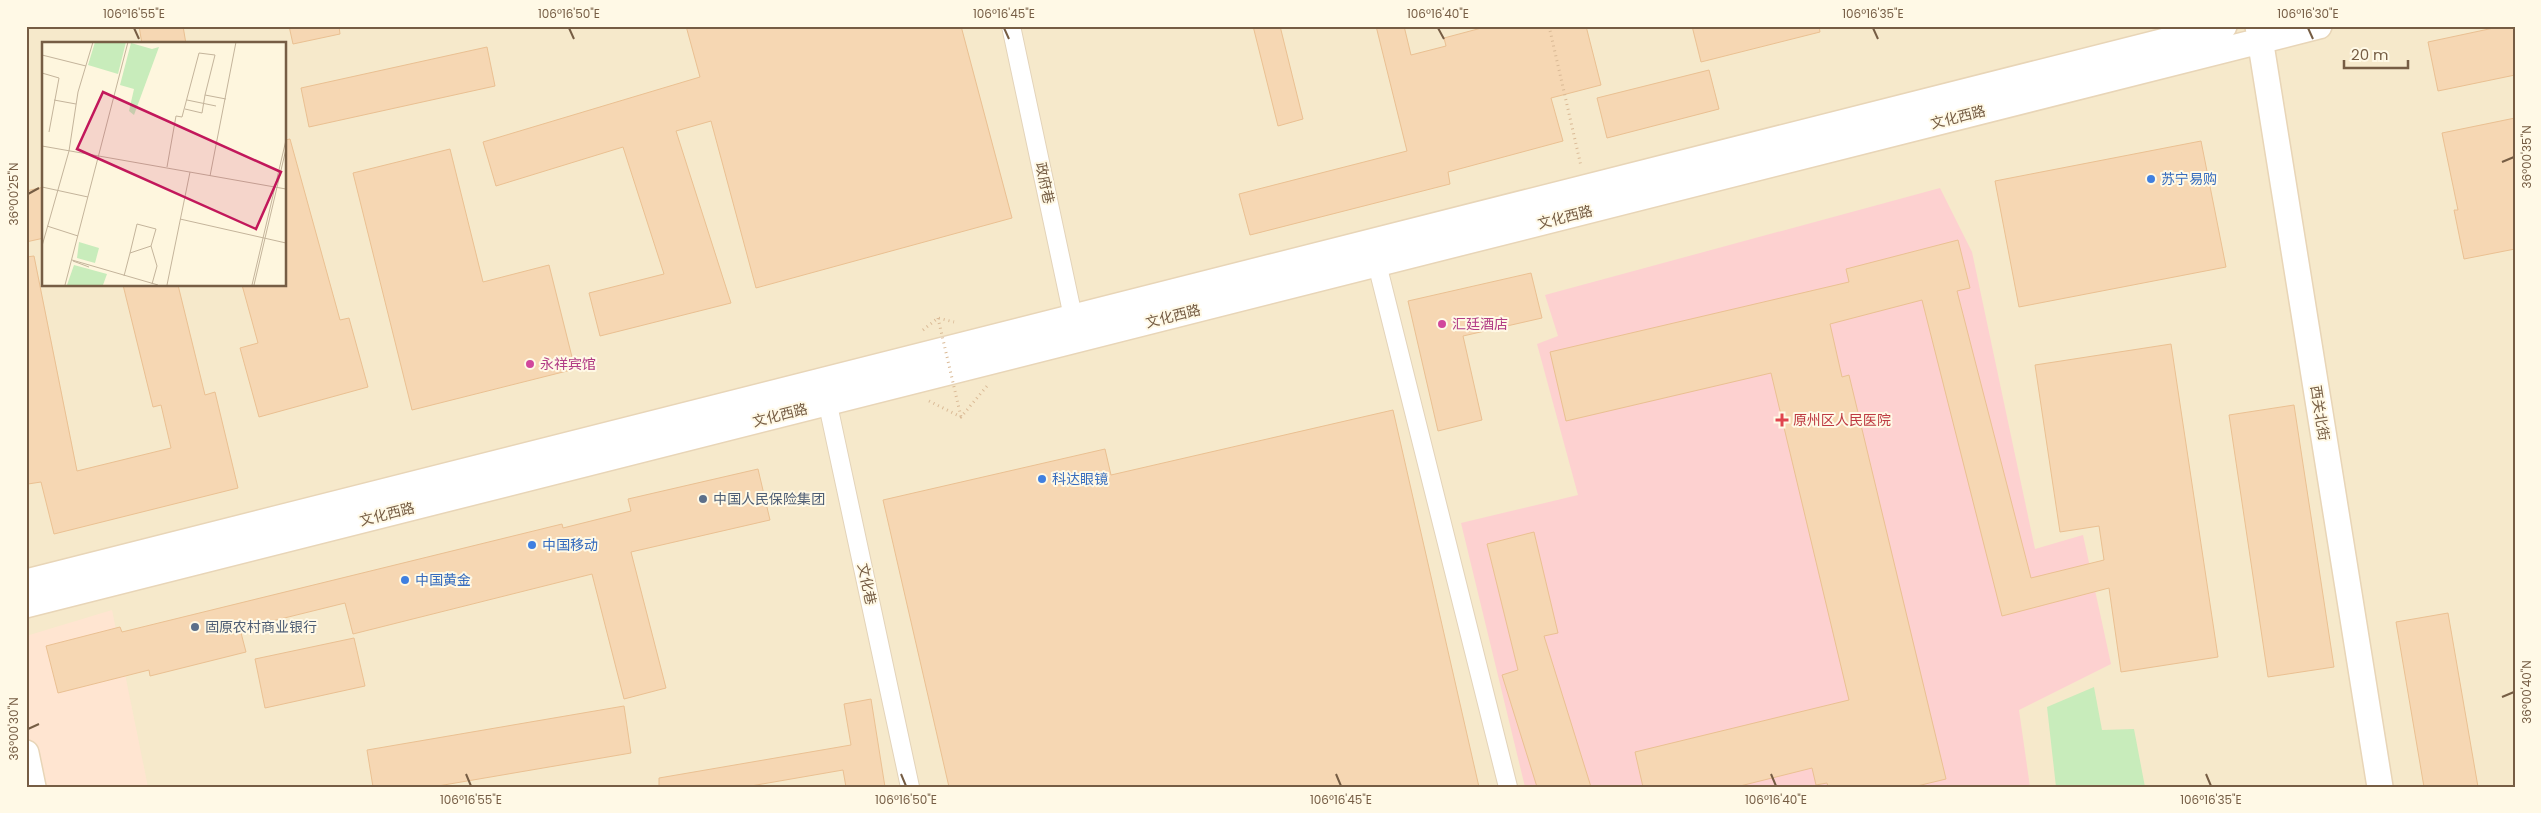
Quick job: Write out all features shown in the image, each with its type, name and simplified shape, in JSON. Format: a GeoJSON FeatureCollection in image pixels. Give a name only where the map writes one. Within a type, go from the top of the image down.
{"type":"FeatureCollection","features":[{"type":"Feature","properties":{"kind":"main road","name":"文化西路"},"geometry":{"type":"LineString","coordinates":[[26,605],[826,392],[1076,329],[1586,188],[2224,26]]}},
{"type":"Feature","properties":{"kind":"main road","name":"文化西路"},"geometry":{"type":"LineString","coordinates":[[1076,329],[1377,264],[2259,33],[2319,26]]}},
{"type":"Feature","properties":{"kind":"main road","name":"西关北街"},"geometry":{"type":"LineString","coordinates":[[2259,33],[2380,787]]}},
{"type":"Feature","properties":{"kind":"main road","name":"文化西路"},"geometry":{"type":"LineString","coordinates":[[26,582],[826,392]]}},
{"type":"Feature","properties":{"kind":"main road"},"geometry":{"type":"LineString","coordinates":[[26,753],[32,787]]}},
{"type":"Feature","properties":{"kind":"street","name":"政府巷"},"geometry":{"type":"LineString","coordinates":[[1011,26],[1076,329]]}},
{"type":"Feature","properties":{"kind":"street"},"geometry":{"type":"LineString","coordinates":[[1377,264],[1508,787]]}},
{"type":"Feature","properties":{"kind":"street","name":"文化巷"},"geometry":{"type":"LineString","coordinates":[[826,392],[910,787]]}},
{"type":"Feature","properties":{"kind":"path"},"geometry":{"type":"LineString","coordinates":[[1549,26],[1586,188]]}},
{"type":"Feature","properties":{"kind":"path"},"geometry":{"type":"LineString","coordinates":[[938,318],[961,417]]}},
{"type":"Feature","properties":{"kind":"shaded area"},"geometry":{"type":"Polygon","coordinates":[[[26,26],[2515,26],[2515,787],[26,787],[26,26]]]}},
{"type":"Feature","properties":{"kind":"shaded area","name":"原州区人民医院"},"geometry":{"type":"Polygon","coordinates":[[[1940,188],[1972,252],[2035,549],[2083,535],[2111,664],[2019,710],[2030,787],[1525,787],[1461,523],[1578,495],[1537,344],[1558,336],[1545,295],[1940,188]]]}},
{"type":"Feature","properties":{"kind":"shaded area"},"geometry":{"type":"Polygon","coordinates":[[[112,610],[148,787],[26,787],[26,636],[112,610]]]}},
{"type":"Feature","properties":{"kind":"green space"},"geometry":{"type":"Polygon","coordinates":[[[2094,687],[2102,730],[2134,729],[2145,787],[2056,787],[2047,707],[2094,687]]]}},
{"type":"Feature","properties":{"kind":"building"},"geometry":{"type":"Polygon","coordinates":[[[139,26],[183,26],[186,42],[142,42],[139,26]]]}},
{"type":"Feature","properties":{"kind":"building"},"geometry":{"type":"Polygon","coordinates":[[[289,26],[339,26],[340,34],[293,44],[289,26]]]}},
{"type":"Feature","properties":{"kind":"building"},"geometry":{"type":"Polygon","coordinates":[[[686,26],[961,26],[1012,218],[756,288],[711,121],[676,131],[731,303],[600,336],[589,293],[664,274],[623,147],[496,186],[483,142],[700,77],[686,26]]]}},
{"type":"Feature","properties":{"kind":"building"},"geometry":{"type":"Polygon","coordinates":[[[1253,26],[1280,26],[1303,119],[1278,126],[1253,26]]]}},
{"type":"Feature","properties":{"kind":"building"},"geometry":{"type":"Polygon","coordinates":[[[1376,26],[1404,26],[1411,55],[1446,46],[1444,38],[1489,26],[1586,26],[1601,85],[1551,98],[1563,141],[1448,172],[1450,184],[1250,235],[1239,194],[1407,151],[1376,26]]]}},
{"type":"Feature","properties":{"kind":"building"},"geometry":{"type":"Polygon","coordinates":[[[1692,26],[1819,26],[1820,32],[1701,62],[1692,26]]]}},
{"type":"Feature","properties":{"kind":"building"},"geometry":{"type":"Polygon","coordinates":[[[2503,26],[2515,26],[2515,75],[2438,91],[2428,42],[2503,26]]]}},
{"type":"Feature","properties":{"kind":"building"},"geometry":{"type":"Polygon","coordinates":[[[487,47],[495,86],[309,127],[301,88],[487,47]]]}},
{"type":"Feature","properties":{"kind":"building"},"geometry":{"type":"Polygon","coordinates":[[[1709,70],[1719,109],[1607,138],[1597,98],[1709,70]]]}},
{"type":"Feature","properties":{"kind":"building"},"geometry":{"type":"Polygon","coordinates":[[[2515,118],[2515,249],[2464,259],[2454,210],[2458,210],[2442,133],[2515,118]]]}},
{"type":"Feature","properties":{"kind":"building"},"geometry":{"type":"Polygon","coordinates":[[[290,139],[340,320],[349,318],[368,387],[259,417],[240,348],[258,343],[242,286],[286,286],[286,140],[290,139]]]}},
{"type":"Feature","properties":{"kind":"building"},"geometry":{"type":"Polygon","coordinates":[[[2201,141],[2226,267],[2019,307],[1995,181],[2201,141]]]}},
{"type":"Feature","properties":{"kind":"building"},"geometry":{"type":"Polygon","coordinates":[[[450,149],[483,282],[549,265],[575,369],[412,410],[353,173],[450,149]]]}},
{"type":"Feature","properties":{"kind":"building"},"geometry":{"type":"Polygon","coordinates":[[[42,187],[42,238],[26,242],[26,191],[42,187]]]}},
{"type":"Feature","properties":{"kind":"building"},"geometry":{"type":"Polygon","coordinates":[[[1958,240],[1970,288],[1957,291],[2031,578],[2104,560],[2099,526],[2060,532],[2035,365],[2171,344],[2218,657],[2121,672],[2109,588],[2002,616],[1922,300],[1830,324],[1842,377],[1849,375],[1946,779],[1913,787],[1828,787],[1827,783],[1816,785],[1812,768],[1736,787],[1643,787],[1635,752],[1849,700],[1771,373],[1566,421],[1550,352],[1849,282],[1846,269],[1958,240]]]}},
{"type":"Feature","properties":{"kind":"building"},"geometry":{"type":"Polygon","coordinates":[[[34,256],[77,471],[171,448],[161,405],[153,407],[123,286],[178,286],[205,395],[215,392],[238,488],[54,534],[41,482],[28,484],[26,474],[26,257],[34,256]]]}},
{"type":"Feature","properties":{"kind":"building"},"geometry":{"type":"Polygon","coordinates":[[[1531,273],[1542,318],[1463,336],[1482,420],[1438,431],[1408,301],[1531,273]]]}},
{"type":"Feature","properties":{"kind":"building"},"geometry":{"type":"Polygon","coordinates":[[[2294,405],[2334,667],[2268,677],[2229,415],[2294,405]]]}},
{"type":"Feature","properties":{"kind":"building"},"geometry":{"type":"Polygon","coordinates":[[[1393,410],[1479,787],[949,787],[883,500],[1105,449],[1111,475],[1393,410]]]}},
{"type":"Feature","properties":{"kind":"building"},"geometry":{"type":"Polygon","coordinates":[[[758,469],[770,520],[631,552],[666,688],[624,699],[592,574],[353,634],[345,603],[240,629],[246,652],[150,676],[149,670],[58,693],[46,646],[120,627],[122,632],[562,524],[563,528],[631,511],[628,499],[758,469]]]}},
{"type":"Feature","properties":{"kind":"building"},"geometry":{"type":"Polygon","coordinates":[[[1534,532],[1558,633],[1544,636],[1591,787],[1537,787],[1502,675],[1518,670],[1487,544],[1534,532]]]}},
{"type":"Feature","properties":{"kind":"building"},"geometry":{"type":"Polygon","coordinates":[[[2448,613],[2478,787],[2424,787],[2396,622],[2448,613]]]}},
{"type":"Feature","properties":{"kind":"building"},"geometry":{"type":"Polygon","coordinates":[[[354,638],[365,686],[265,708],[255,659],[354,638]]]}},
{"type":"Feature","properties":{"kind":"building"},"geometry":{"type":"Polygon","coordinates":[[[871,699],[885,787],[846,787],[843,770],[745,787],[659,787],[659,778],[851,745],[844,704],[871,699]]]}},
{"type":"Feature","properties":{"kind":"building"},"geometry":{"type":"Polygon","coordinates":[[[624,706],[631,753],[432,787],[373,787],[367,750],[624,706]]]}},
{"type":"Feature","properties":{"kind":"place","name":"苏宁易购"},"geometry":{"type":"Point","coordinates":[2151,179]}},
{"type":"Feature","properties":{"kind":"place","name":"汇廷酒店"},"geometry":{"type":"Point","coordinates":[1442,324]}},
{"type":"Feature","properties":{"kind":"place","name":"永祥宾馆"},"geometry":{"type":"Point","coordinates":[530,364]}},
{"type":"Feature","properties":{"kind":"place","name":"原州区人民医院"},"geometry":{"type":"Point","coordinates":[1782,420]}},
{"type":"Feature","properties":{"kind":"place","name":"科达眼镜"},"geometry":{"type":"Point","coordinates":[1042,479]}},
{"type":"Feature","properties":{"kind":"place","name":"中国人民保险集团"},"geometry":{"type":"Point","coordinates":[703,499]}},
{"type":"Feature","properties":{"kind":"place","name":"中国移动"},"geometry":{"type":"Point","coordinates":[532,545]}},
{"type":"Feature","properties":{"kind":"place","name":"中国黄金"},"geometry":{"type":"Point","coordinates":[405,580]}},
{"type":"Feature","properties":{"kind":"place","name":"固原农村商业银行"},"geometry":{"type":"Point","coordinates":[195,627]}}]}
